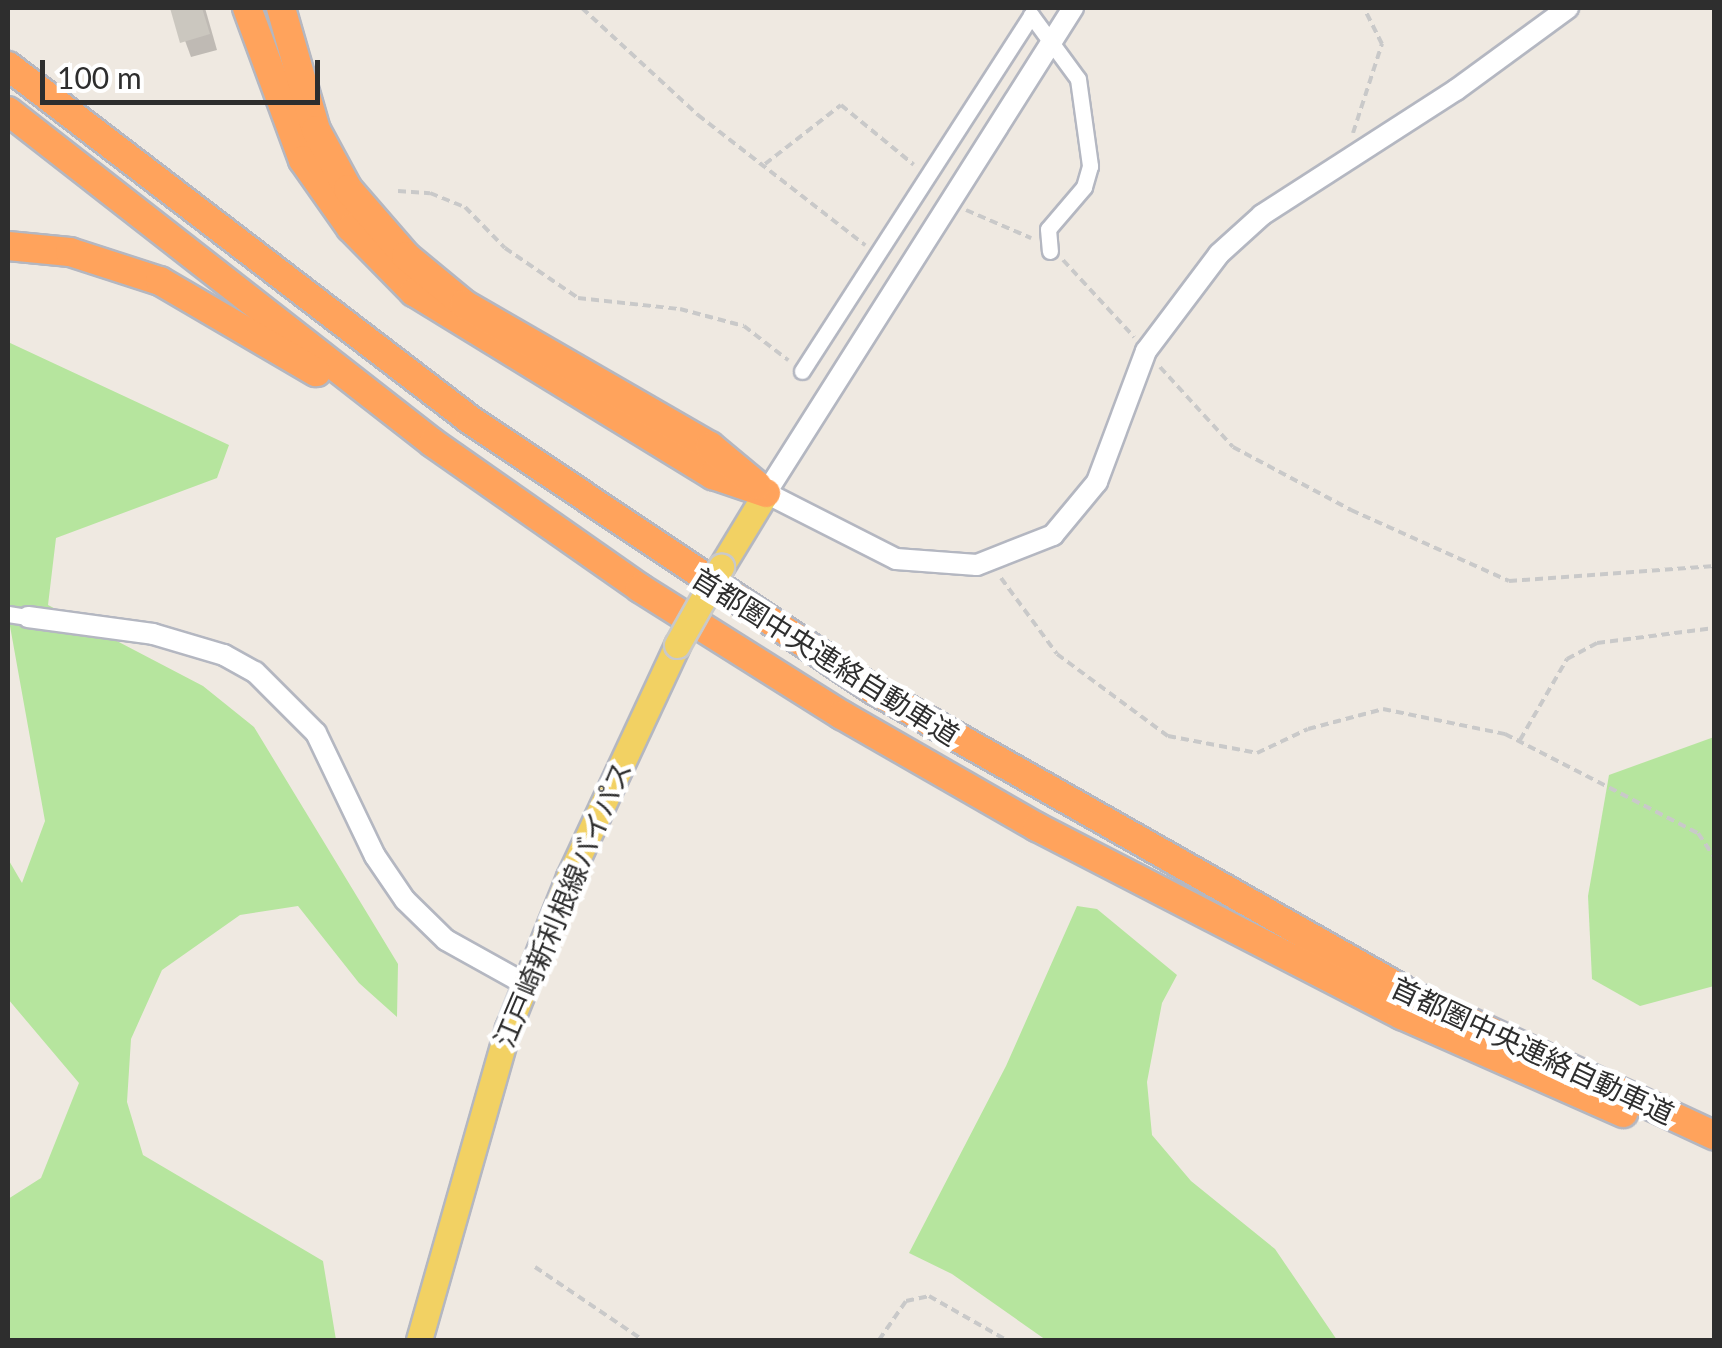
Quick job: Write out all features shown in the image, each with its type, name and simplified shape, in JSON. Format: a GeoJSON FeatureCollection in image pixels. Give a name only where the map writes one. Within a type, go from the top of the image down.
{"type":"FeatureCollection","features":[{"type":"Feature","properties":{"kind":"highway"},"geometry":{"type":"LineString","coordinates":[[247,8],[282,116],[324,193],[397,261],[710,446],[766,493]]}},
{"type":"Feature","properties":{"kind":"highway"},"geometry":{"type":"LineString","coordinates":[[281,8],[316,130],[360,223]]}},
{"type":"Feature","properties":{"kind":"highway"},"geometry":{"type":"LineString","coordinates":[[8,44],[141,168]]}},
{"type":"Feature","properties":{"kind":"highway","name":"首都圏中央連絡自動車道"},"geometry":{"type":"LineString","coordinates":[[8,66],[484,430],[874,690],[1414,996],[1714,1135]]}},
{"type":"Feature","properties":{"kind":"highway","name":"首都圏中央連絡自動車道"},"geometry":{"type":"LineString","coordinates":[[8,111],[432,443],[640,588],[1037,827],[1402,1016],[1580,1096],[1714,1147]]}},
{"type":"Feature","properties":{"kind":"highway"},"geometry":{"type":"LineString","coordinates":[[8,246],[70,252],[160,281],[432,443]]}},
{"type":"Feature","properties":{"kind":"main road","name":"江戸崎新利根線バイパス"},"geometry":{"type":"LineString","coordinates":[[419,1340],[456,1194],[525,984],[677,645],[766,493]]}},
{"type":"Feature","properties":{"kind":"street"},"geometry":{"type":"LineString","coordinates":[[1073,8],[766,493],[896,560],[941,567],[990,562],[1053,535],[1098,482],[1146,351],[1219,254],[1262,216],[1568,8]]}},
{"type":"Feature","properties":{"kind":"street"},"geometry":{"type":"LineString","coordinates":[[802,371],[1031,14],[1078,79],[1090,166],[1084,186],[1048,229],[1050,250]]}},
{"type":"Feature","properties":{"kind":"street"},"geometry":{"type":"LineString","coordinates":[[18,616],[153,634],[224,655],[255,672],[316,733],[374,856],[405,900],[446,940],[525,984]]}},
{"type":"Feature","properties":{"kind":"path"},"geometry":{"type":"LineString","coordinates":[[582,8],[698,115],[766,164],[876,254]]}},
{"type":"Feature","properties":{"kind":"path"},"geometry":{"type":"LineString","coordinates":[[1356,154],[1354,126],[1382,44],[1364,8]]}},
{"type":"Feature","properties":{"kind":"path"},"geometry":{"type":"LineString","coordinates":[[766,164],[841,105],[926,175]]}},
{"type":"Feature","properties":{"kind":"path"},"geometry":{"type":"LineString","coordinates":[[398,191],[430,193],[464,206],[504,248],[578,298],[680,308],[744,326],[802,371]]}},
{"type":"Feature","properties":{"kind":"path"},"geometry":{"type":"LineString","coordinates":[[952,198],[1050,250],[1077,269],[1233,446],[1351,510],[1509,581],[1714,566]]}},
{"type":"Feature","properties":{"kind":"path"},"geometry":{"type":"LineString","coordinates":[[990,562],[1057,654],[1168,736],[1257,753],[1308,729],[1383,709],[1520,740],[1698,833],[1714,857]]}},
{"type":"Feature","properties":{"kind":"path"},"geometry":{"type":"LineString","coordinates":[[1520,740],[1567,660],[1597,643],[1714,628]]}},
{"type":"Feature","properties":{"kind":"path"},"geometry":{"type":"LineString","coordinates":[[535,1267],[644,1340]]}},
{"type":"Feature","properties":{"kind":"path"},"geometry":{"type":"LineString","coordinates":[[879,1340],[906,1301],[929,1296],[1006,1340]]}},
{"type":"Feature","properties":{"kind":"green space"},"geometry":{"type":"Polygon","coordinates":[[[8,342],[229,445],[217,478],[56,538],[48,605],[203,686],[254,727],[398,964],[397,1017],[359,983],[298,906],[240,915],[162,970],[131,1039],[127,1102],[143,1155],[323,1261],[336,1340],[8,1340],[8,1199],[41,1178],[79,1083],[8,999],[8,859],[22,883],[45,821],[8,615],[8,342]]]}},
{"type":"Feature","properties":{"kind":"green space"},"geometry":{"type":"Polygon","coordinates":[[[1714,737],[1714,986],[1640,1006],[1592,979],[1588,896],[1609,775],[1714,737]]]}},
{"type":"Feature","properties":{"kind":"green space"},"geometry":{"type":"Polygon","coordinates":[[[1077,906],[1097,909],[1177,975],[1162,1003],[1147,1082],[1152,1135],[1191,1181],[1275,1249],[1337,1340],[1046,1340],[952,1274],[909,1253],[1006,1066],[1077,906]]]}},
{"type":"Feature","properties":{"kind":"building"},"geometry":{"type":"Polygon","coordinates":[[[170,8],[202,8],[210,34],[180,43],[170,8]]]}}]}
